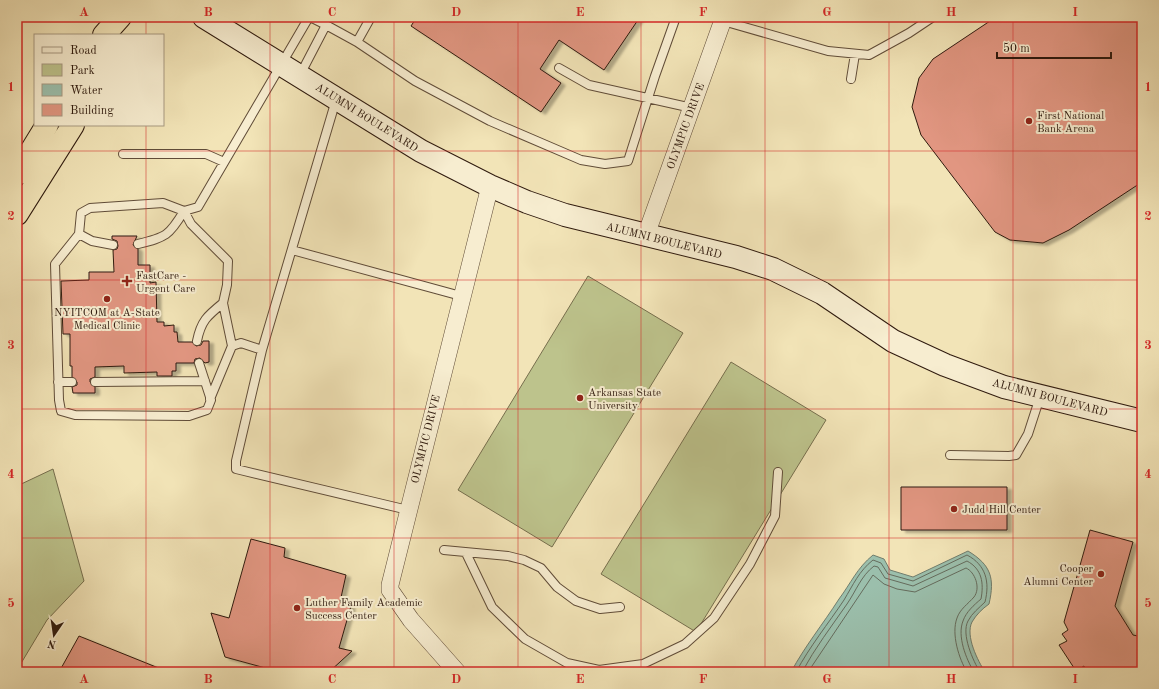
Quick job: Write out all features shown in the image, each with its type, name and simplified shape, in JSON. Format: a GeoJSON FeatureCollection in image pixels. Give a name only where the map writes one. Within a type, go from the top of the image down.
{"type":"FeatureCollection","features":[{"type":"Feature","properties":{"kind":"highway"},"geometry":{"type":"LineString","coordinates":[[105,34],[120,17]]}},
{"type":"Feature","properties":{"kind":"highway"},"geometry":{"type":"LineString","coordinates":[[123,34],[128,17]]}},
{"type":"Feature","properties":{"kind":"highway"},"geometry":{"type":"LineString","coordinates":[[17,174],[46,126]]}},
{"type":"Feature","properties":{"kind":"highway"},"geometry":{"type":"LineString","coordinates":[[17,214],[72,126]]}},
{"type":"Feature","properties":{"kind":"street","name":"ALUMNI BOULEVARD"},"geometry":{"type":"LineString","coordinates":[[204,17],[421,151],[490,186],[527,202],[565,214],[736,257],[773,269],[822,293],[880,332],[914,352],[1004,387],[1142,421]]}},
{"type":"Feature","properties":{"kind":"street","name":"OLYMPIC DRIVE"},"geometry":{"type":"LineString","coordinates":[[646,235],[724,19]]}},
{"type":"Feature","properties":{"kind":"street","name":"OLYMPIC DRIVE"},"geometry":{"type":"LineString","coordinates":[[457,672],[411,620],[390,590],[408,510],[490,186]]}},
{"type":"Feature","properties":{"kind":"lane"},"geometry":{"type":"LineString","coordinates":[[184,211],[191,224],[228,261],[227,285],[223,303],[232,346],[210,399],[207,410],[189,416],[74,415],[61,411],[58,382],[55,264],[79,234],[81,213],[90,208],[163,203],[184,211],[198,207],[310,17],[357,42],[415,80],[490,121],[581,160],[605,164],[628,161],[676,17]]}},
{"type":"Feature","properties":{"kind":"lane"},"geometry":{"type":"LineString","coordinates":[[357,42],[371,17]]}},
{"type":"Feature","properties":{"kind":"lane"},"geometry":{"type":"LineString","coordinates":[[724,19],[828,50],[869,55],[909,33],[933,17]]}},
{"type":"Feature","properties":{"kind":"lane"},"geometry":{"type":"LineString","coordinates":[[300,75],[326,25]]}},
{"type":"Feature","properties":{"kind":"lane"},"geometry":{"type":"LineString","coordinates":[[851,79],[856,54]]}},
{"type":"Feature","properties":{"kind":"lane"},"geometry":{"type":"LineString","coordinates":[[559,68],[589,85],[692,108]]}},
{"type":"Feature","properties":{"kind":"lane"},"geometry":{"type":"LineString","coordinates":[[337,98],[262,350],[236,460],[236,469],[408,510]]}},
{"type":"Feature","properties":{"kind":"lane"},"geometry":{"type":"LineString","coordinates":[[123,154],[206,154],[224,162]]}},
{"type":"Feature","properties":{"kind":"lane"},"geometry":{"type":"LineString","coordinates":[[138,244],[156,239],[171,232],[184,211]]}},
{"type":"Feature","properties":{"kind":"lane"},"geometry":{"type":"LineString","coordinates":[[79,234],[92,241],[113,245]]}},
{"type":"Feature","properties":{"kind":"lane"},"geometry":{"type":"LineString","coordinates":[[292,250],[461,296]]}},
{"type":"Feature","properties":{"kind":"lane"},"geometry":{"type":"LineString","coordinates":[[197,342],[201,324],[223,303]]}},
{"type":"Feature","properties":{"kind":"lane"},"geometry":{"type":"LineString","coordinates":[[232,346],[241,343],[262,350]]}},
{"type":"Feature","properties":{"kind":"lane"},"geometry":{"type":"LineString","coordinates":[[199,363],[210,399]]}},
{"type":"Feature","properties":{"kind":"lane"},"geometry":{"type":"LineString","coordinates":[[95,382],[205,380]]}},
{"type":"Feature","properties":{"kind":"lane"},"geometry":{"type":"LineString","coordinates":[[58,382],[72,382]]}},
{"type":"Feature","properties":{"kind":"lane"},"geometry":{"type":"LineString","coordinates":[[950,455],[1016,455],[1028,434],[1040,396]]}},
{"type":"Feature","properties":{"kind":"lane"},"geometry":{"type":"LineString","coordinates":[[466,553],[492,607],[525,640],[567,662],[599,670],[643,664],[686,644],[714,618],[750,564],[775,516],[778,472]]}},
{"type":"Feature","properties":{"kind":"lane"},"geometry":{"type":"LineString","coordinates":[[444,550],[508,556],[524,560],[541,568],[557,587],[576,601],[600,609],[620,607]]}},
{"type":"Feature","properties":{"kind":"green space"},"geometry":{"type":"Polygon","coordinates":[[[588,276],[683,333],[552,547],[458,490],[588,276]]]}},
{"type":"Feature","properties":{"kind":"green space"},"geometry":{"type":"Polygon","coordinates":[[[731,362],[826,420],[696,632],[601,574],[731,362]]]}},
{"type":"Feature","properties":{"kind":"green space"},"geometry":{"type":"Polygon","coordinates":[[[53,469],[84,581],[47,620],[17,670],[17,486],[53,469]]]}},
{"type":"Feature","properties":{"kind":"water"},"geometry":{"type":"Polygon","coordinates":[[[968,551],[982,562],[991,579],[991,595],[989,604],[975,617],[970,628],[973,648],[985,672],[791,672],[796,662],[854,576],[873,555],[884,559],[890,570],[913,577],[968,551]]]}},
{"type":"Feature","properties":{"kind":"building"},"geometry":{"type":"Polygon","coordinates":[[[417,17],[640,17],[604,70],[559,40],[540,69],[561,83],[541,112],[411,26],[417,17]]]}},
{"type":"Feature","properties":{"kind":"building","name":"First National Bank Arena"},"geometry":{"type":"Polygon","coordinates":[[[996,17],[1142,17],[1142,182],[1069,230],[1043,243],[1010,240],[995,232],[921,135],[912,107],[919,78],[933,59],[996,17]]]}},
{"type":"Feature","properties":{"kind":"building","name":"NYITCOM at A-State Medical Clinic"},"geometry":{"type":"Polygon","coordinates":[[[112,236],[137,236],[133,245],[138,249],[138,265],[150,265],[150,283],[156,282],[157,322],[164,322],[164,326],[174,325],[174,332],[177,332],[178,342],[192,342],[196,346],[201,345],[203,341],[209,341],[209,362],[205,363],[200,358],[195,359],[194,363],[176,363],[176,371],[172,371],[172,376],[157,376],[157,372],[124,373],[124,366],[95,367],[95,377],[90,379],[90,382],[95,387],[95,393],[73,393],[72,387],[77,385],[77,382],[72,377],[72,366],[70,366],[70,334],[63,334],[61,281],[89,280],[89,272],[114,272],[113,250],[117,249],[118,246],[117,241],[112,239],[112,236]]]}},
{"type":"Feature","properties":{"kind":"building","name":"Judd Hill Center"},"geometry":{"type":"Polygon","coordinates":[[[901,487],[1007,487],[1007,530],[901,530],[901,487]]]}},
{"type":"Feature","properties":{"kind":"building","name":"Cooper Alumni Center"},"geometry":{"type":"Polygon","coordinates":[[[1090,530],[1133,542],[1115,606],[1133,635],[1142,637],[1142,672],[1087,672],[1084,666],[1076,671],[1059,645],[1067,641],[1062,634],[1068,630],[1064,622],[1090,530]]]}},
{"type":"Feature","properties":{"kind":"building","name":"Luther Family Academic Success Center"},"geometry":{"type":"Polygon","coordinates":[[[251,539],[285,548],[284,557],[346,575],[340,602],[351,606],[339,648],[352,651],[329,672],[280,672],[225,657],[211,613],[229,618],[251,539]]]}},
{"type":"Feature","properties":{"kind":"building"},"geometry":{"type":"Polygon","coordinates":[[[79,636],[166,671],[166,672],[59,672],[79,636]]]}},
{"type":"Feature","properties":{"kind":"place","name":"First National Bank Arena"},"geometry":{"type":"Point","coordinates":[1029,121]}},
{"type":"Feature","properties":{"kind":"place","name":"FastCare - Urgent Care"},"geometry":{"type":"Point","coordinates":[127,281]}},
{"type":"Feature","properties":{"kind":"place","name":"NYITCOM at A-State Medical Clinic"},"geometry":{"type":"Point","coordinates":[107,299]}},
{"type":"Feature","properties":{"kind":"place","name":"Arkansas State University"},"geometry":{"type":"Point","coordinates":[580,398]}},
{"type":"Feature","properties":{"kind":"place","name":"Judd Hill Center"},"geometry":{"type":"Point","coordinates":[954,509]}},
{"type":"Feature","properties":{"kind":"place","name":"Cooper Alumni Center"},"geometry":{"type":"Point","coordinates":[1101,574]}},
{"type":"Feature","properties":{"kind":"place","name":"Luther Family Academic Success Center"},"geometry":{"type":"Point","coordinates":[297,608]}}]}
